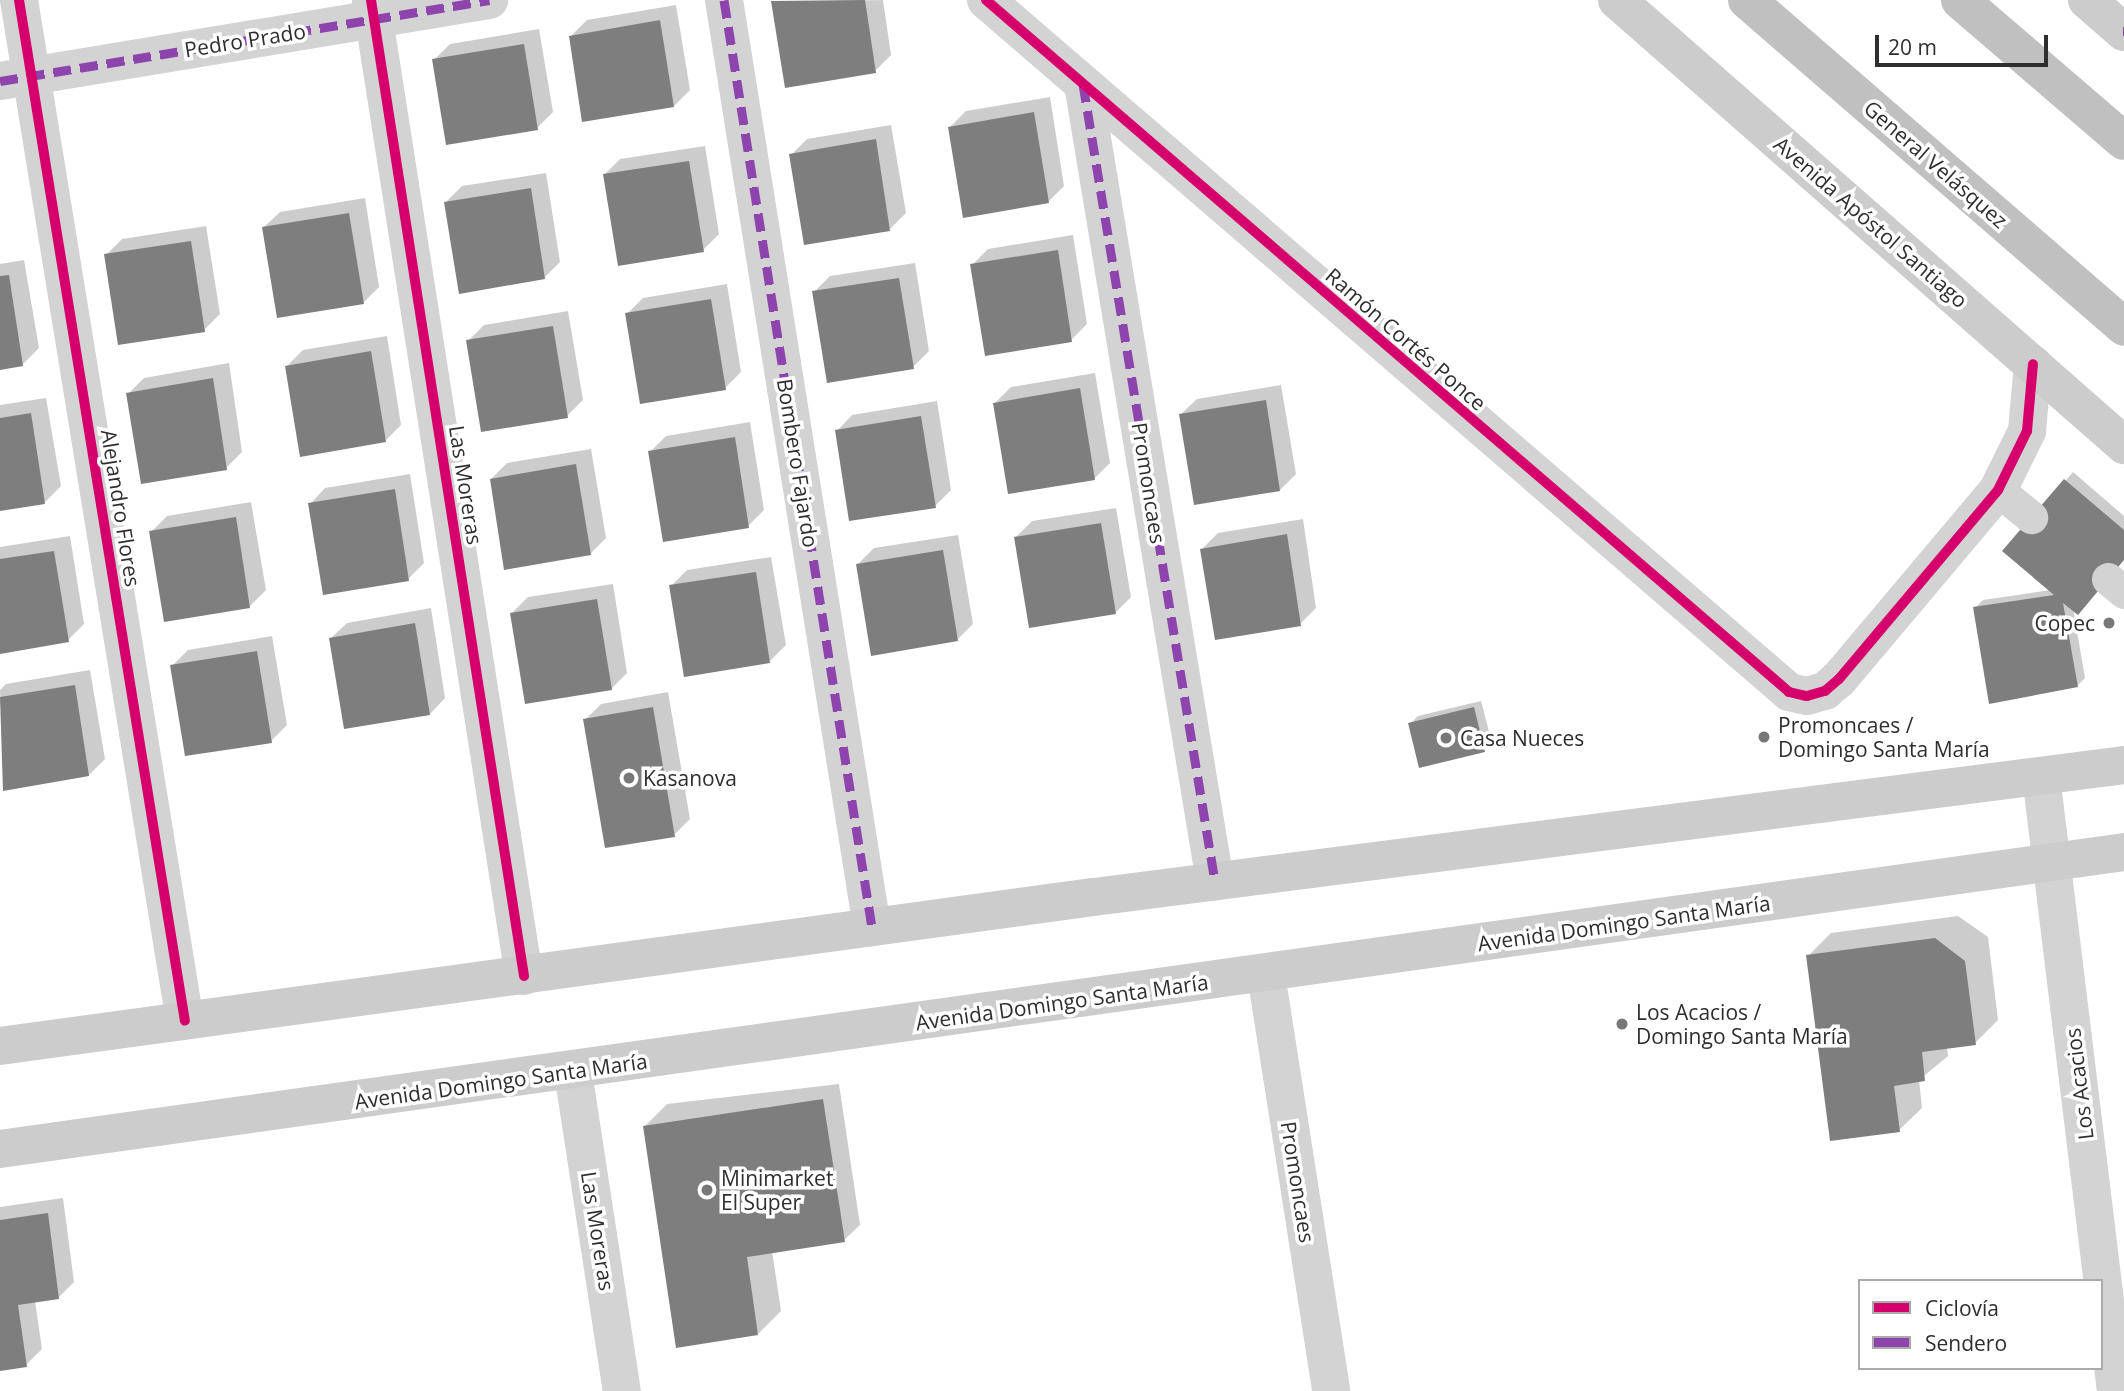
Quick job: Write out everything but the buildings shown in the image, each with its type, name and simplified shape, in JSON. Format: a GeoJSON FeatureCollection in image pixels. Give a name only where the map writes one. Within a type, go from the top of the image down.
{"type":"FeatureCollection","features":[{"type":"Feature","properties":{"kind":"highway","name":"General Velásquez"},"geometry":{"type":"LineString","coordinates":[[1747,0],[2124,327]]}},
{"type":"Feature","properties":{"kind":"highway"},"geometry":{"type":"LineString","coordinates":[[1960,0],[2124,141]]}},
{"type":"Feature","properties":{"kind":"main road","name":"Avenida Apóstol Santiago"},"geometry":{"type":"LineString","coordinates":[[1617,0],[2124,445]]}},
{"type":"Feature","properties":{"kind":"main road"},"geometry":{"type":"LineString","coordinates":[[2087,0],[2124,31]]}},
{"type":"Feature","properties":{"kind":"main road"},"geometry":{"type":"LineString","coordinates":[[0,1046],[1215,881],[2124,765]]}},
{"type":"Feature","properties":{"kind":"main road","name":"Avenida Domingo Santa María"},"geometry":{"type":"LineString","coordinates":[[0,1149],[573,1072],[2124,852]]}},
{"type":"Feature","properties":{"kind":"street","name":"Alejandro Flores"},"geometry":{"type":"LineString","coordinates":[[19,0],[16,78],[184,1021]]}},
{"type":"Feature","properties":{"kind":"street","name":"Pedro Prado"},"geometry":{"type":"LineString","coordinates":[[16,78],[372,9],[489,0]]}},
{"type":"Feature","properties":{"kind":"street","name":"Bombero Fajardo"},"geometry":{"type":"LineString","coordinates":[[724,0],[872,927]]}},
{"type":"Feature","properties":{"kind":"street","name":"Ramón Cortés Ponce"},"geometry":{"type":"LineString","coordinates":[[986,0],[1773,682],[1807,696],[1825,691],[1839,679],[1998,490]]}},
{"type":"Feature","properties":{"kind":"street","name":"Las Moreras"},"geometry":{"type":"LineString","coordinates":[[372,9],[524,976]]}},
{"type":"Feature","properties":{"kind":"street","name":"Promoncaes"},"geometry":{"type":"LineString","coordinates":[[1083,84],[1215,881]]}},
{"type":"Feature","properties":{"kind":"street"},"geometry":{"type":"LineString","coordinates":[[1998,490],[2027,431],[2033,365]]}},
{"type":"Feature","properties":{"kind":"street","name":"Los Acacios"},"geometry":{"type":"LineString","coordinates":[[2041,776],[2102,1279]]}},
{"type":"Feature","properties":{"kind":"street","name":"Promoncaes"},"geometry":{"type":"LineString","coordinates":[[1266,974],[1331,1391]]}},
{"type":"Feature","properties":{"kind":"street","name":"Las Moreras"},"geometry":{"type":"LineString","coordinates":[[573,1072],[622,1391]]}},
{"type":"Feature","properties":{"kind":"street","name":"Los Acacios"},"geometry":{"type":"LineString","coordinates":[[2103,1284],[2116,1391]]}},
{"type":"Feature","properties":{"kind":"lane"},"geometry":{"type":"LineString","coordinates":[[1998,490],[2031,517]]}},
{"type":"Feature","properties":{"kind":"marked path"},"geometry":{"type":"LineString","coordinates":[[0,81],[489,0]]}},
{"type":"Feature","properties":{"kind":"marked path"},"geometry":{"type":"LineString","coordinates":[[724,0],[872,927]]}},
{"type":"Feature","properties":{"kind":"marked path"},"geometry":{"type":"LineString","coordinates":[[1083,84],[1215,881]]}},
{"type":"Feature","properties":{"kind":"cycle path"},"geometry":{"type":"LineString","coordinates":[[19,0],[185,1021]]}},
{"type":"Feature","properties":{"kind":"cycle path"},"geometry":{"type":"LineString","coordinates":[[371,0],[524,976]]}},
{"type":"Feature","properties":{"kind":"cycle path"},"geometry":{"type":"LineString","coordinates":[[986,0],[1789,692],[1807,696],[1825,691],[1839,679],[1998,490],[2027,431],[2033,364]]}},
{"type":"Feature","properties":{"kind":"place","name":"Copec"},"geometry":{"type":"Point","coordinates":[2109,623]}},
{"type":"Feature","properties":{"kind":"place","name":"Promoncaes / Domingo Santa María"},"geometry":{"type":"Point","coordinates":[1764,737]}},
{"type":"Feature","properties":{"kind":"place","name":"Casa Nueces"},"geometry":{"type":"Point","coordinates":[1446,738]}},
{"type":"Feature","properties":{"kind":"place","name":"Kasanova"},"geometry":{"type":"Point","coordinates":[629,778]}},
{"type":"Feature","properties":{"kind":"place","name":"Los Acacios / Domingo Santa María"},"geometry":{"type":"Point","coordinates":[1622,1024]}},
{"type":"Feature","properties":{"kind":"place","name":"Minimarket El Super"},"geometry":{"type":"Point","coordinates":[707,1190]}}]}
